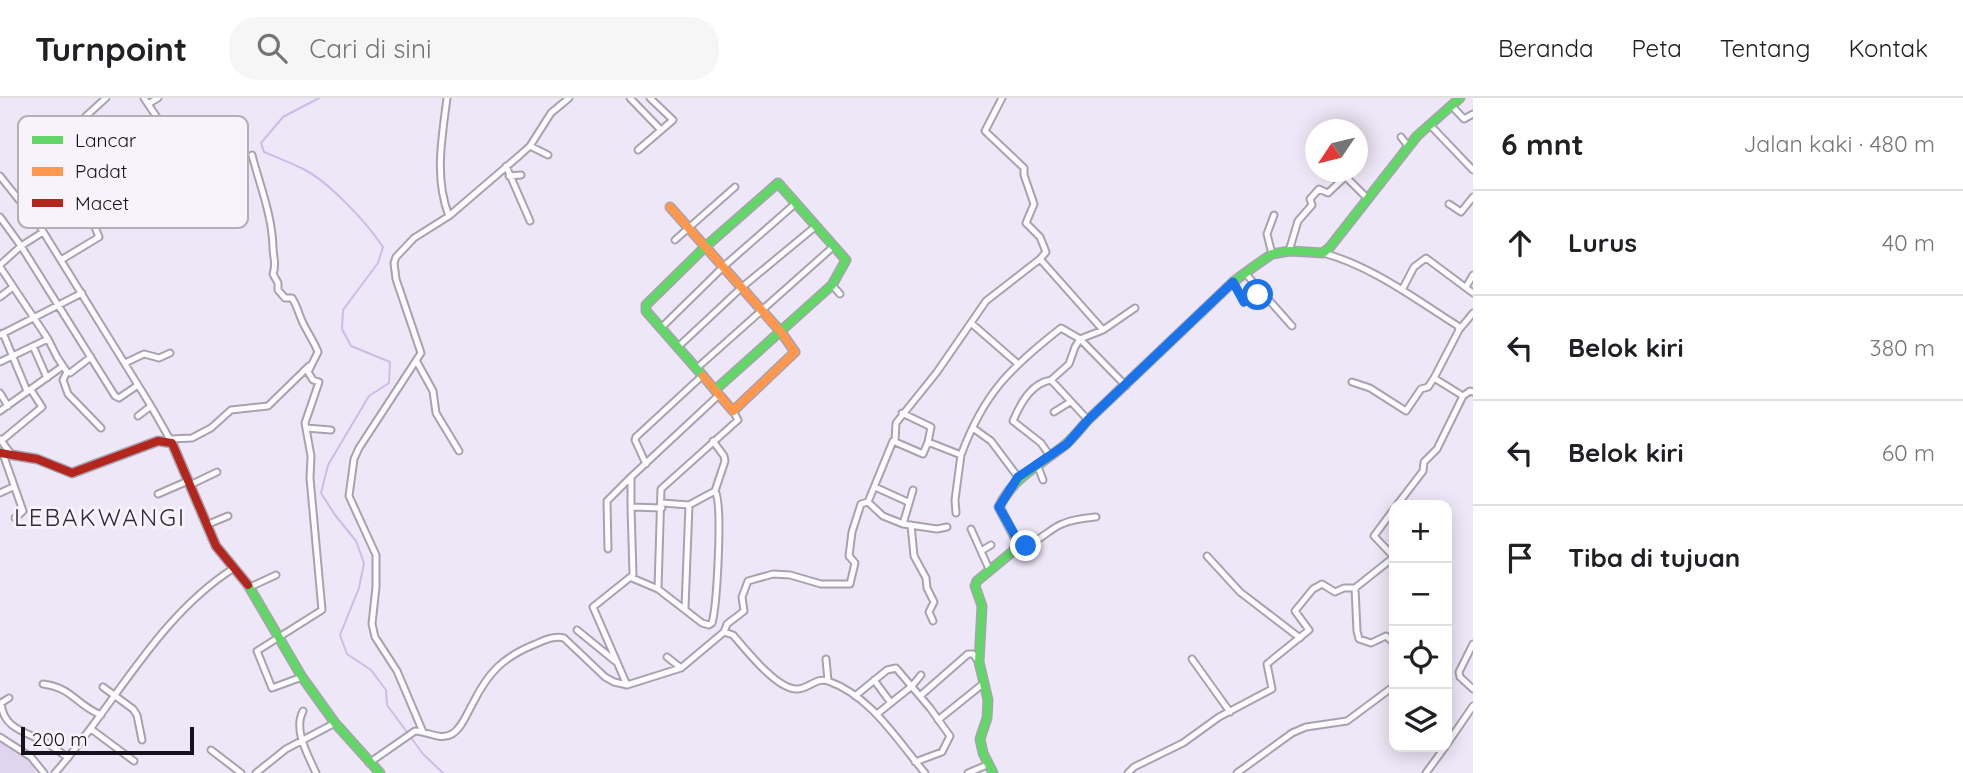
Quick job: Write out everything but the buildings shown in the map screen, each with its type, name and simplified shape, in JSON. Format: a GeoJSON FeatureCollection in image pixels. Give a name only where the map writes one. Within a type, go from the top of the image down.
{"type":"FeatureCollection","features":[{"type":"Feature","properties":{"kind":"street"},"geometry":{"type":"LineString","coordinates":[[86,116],[106,98]]}},
{"type":"Feature","properties":{"kind":"street"},"geometry":{"type":"LineString","coordinates":[[156,116],[146,101],[158,98]]}},
{"type":"Feature","properties":{"kind":"street"},"geometry":{"type":"LineString","coordinates":[[447,98],[440,172],[443,200],[449,216]]}},
{"type":"Feature","properties":{"kind":"street"},"geometry":{"type":"LineString","coordinates":[[629,98],[659,128]]}},
{"type":"Feature","properties":{"kind":"street"},"geometry":{"type":"LineString","coordinates":[[638,150],[673,120],[650,98]]}},
{"type":"Feature","properties":{"kind":"street"},"geometry":{"type":"LineString","coordinates":[[868,502],[882,464],[892,442],[895,441],[895,424],[902,413],[937,372],[988,300],[1046,252],[1040,237],[1026,223],[1034,204],[1024,168],[985,131],[1002,98]]}},
{"type":"Feature","properties":{"kind":"street"},"geometry":{"type":"LineString","coordinates":[[1324,253],[1388,176],[1408,146],[1460,98]]}},
{"type":"Feature","properties":{"kind":"street"},"geometry":{"type":"LineString","coordinates":[[424,732],[397,671],[375,637],[372,624],[376,555],[349,496],[356,454],[417,362],[422,349],[396,279],[394,263],[400,251],[449,216],[530,146],[551,113],[564,99]]}},
{"type":"Feature","properties":{"kind":"street"},"geometry":{"type":"LineString","coordinates":[[1451,105],[1464,119],[1473,114]]}},
{"type":"Feature","properties":{"kind":"street"},"geometry":{"type":"LineString","coordinates":[[1430,125],[1473,170]]}},
{"type":"Feature","properties":{"kind":"street"},"geometry":{"type":"LineString","coordinates":[[1401,137],[1408,146]]}},
{"type":"Feature","properties":{"kind":"street"},"geometry":{"type":"LineString","coordinates":[[530,146],[548,155]]}},
{"type":"Feature","properties":{"kind":"street"},"geometry":{"type":"LineString","coordinates":[[5,454],[37,459],[72,473],[158,441],[192,438],[211,428],[231,410],[268,406],[309,366],[318,352],[312,336],[302,323],[297,305],[292,298],[285,298],[278,290],[273,274],[276,263],[273,228],[252,155]]}},
{"type":"Feature","properties":{"kind":"street"},"geometry":{"type":"LineString","coordinates":[[506,166],[530,221]]}},
{"type":"Feature","properties":{"kind":"street"},"geometry":{"type":"LineString","coordinates":[[509,176],[521,175]]}},
{"type":"Feature","properties":{"kind":"street"},"geometry":{"type":"LineString","coordinates":[[0,176],[18,199]]}},
{"type":"Feature","properties":{"kind":"street"},"geometry":{"type":"LineString","coordinates":[[1289,251],[1298,221],[1312,205],[1312,195],[1319,189],[1328,193],[1337,182]]}},
{"type":"Feature","properties":{"kind":"street"},"geometry":{"type":"LineString","coordinates":[[1351,182],[1367,199]]}},
{"type":"Feature","properties":{"kind":"street"},"geometry":{"type":"LineString","coordinates":[[608,549],[607,501],[646,464],[717,393],[779,331],[832,285],[846,260],[778,183],[705,247],[646,305],[646,311],[700,371],[717,393],[733,411],[738,420],[663,485],[658,589]]}},
{"type":"Feature","properties":{"kind":"street"},"geometry":{"type":"LineString","coordinates":[[676,240],[735,187]]}},
{"type":"Feature","properties":{"kind":"street"},"geometry":{"type":"LineString","coordinates":[[1449,204],[1461,212],[1473,197]]}},
{"type":"Feature","properties":{"kind":"street"},"geometry":{"type":"LineString","coordinates":[[661,328],[723,267],[796,204]]}},
{"type":"Feature","properties":{"kind":"street"},"geometry":{"type":"LineString","coordinates":[[670,207],[794,351],[794,355],[733,411]]}},
{"type":"Feature","properties":{"kind":"street"},"geometry":{"type":"LineString","coordinates":[[1272,254],[1267,234],[1274,215]]}},
{"type":"Feature","properties":{"kind":"street"},"geometry":{"type":"LineString","coordinates":[[0,217],[117,397],[138,385]]}},
{"type":"Feature","properties":{"kind":"street"},"geometry":{"type":"LineString","coordinates":[[678,347],[741,288],[816,226]]}},
{"type":"Feature","properties":{"kind":"street"},"geometry":{"type":"LineString","coordinates":[[41,228],[152,406],[171,441],[216,546],[234,568],[254,585],[302,677],[335,723],[380,773]]}},
{"type":"Feature","properties":{"kind":"street"},"geometry":{"type":"LineString","coordinates":[[61,260],[99,237],[95,228]]}},
{"type":"Feature","properties":{"kind":"street"},"geometry":{"type":"LineString","coordinates":[[43,232],[1,263],[67,372]]}},
{"type":"Feature","properties":{"kind":"street"},"geometry":{"type":"LineString","coordinates":[[646,464],[635,440],[636,436],[700,371],[834,246]]}},
{"type":"Feature","properties":{"kind":"street"},"geometry":{"type":"LineString","coordinates":[[993,773],[987,765],[980,739],[988,705],[979,662],[982,606],[975,586],[989,569],[1003,562],[1017,545],[1017,539],[999,507],[1018,477],[1067,444],[1088,420],[1233,282],[1272,254],[1289,251],[1324,253],[1358,266],[1402,290],[1458,326],[1459,330]]}},
{"type":"Feature","properties":{"kind":"street"},"geometry":{"type":"LineString","coordinates":[[1402,290],[1414,267],[1426,258],[1473,293]]}},
{"type":"Feature","properties":{"kind":"street"},"geometry":{"type":"LineString","coordinates":[[1040,259],[1103,330]]}},
{"type":"Feature","properties":{"kind":"street"},"geometry":{"type":"LineString","coordinates":[[1245,273],[1292,326]]}},
{"type":"Feature","properties":{"kind":"street"},"geometry":{"type":"LineString","coordinates":[[1466,287],[1473,275]]}},
{"type":"Feature","properties":{"kind":"street"},"geometry":{"type":"LineString","coordinates":[[1233,282],[1244,302],[1261,293]]}},
{"type":"Feature","properties":{"kind":"street"},"geometry":{"type":"LineString","coordinates":[[832,285],[840,294]]}},
{"type":"Feature","properties":{"kind":"street"},"geometry":{"type":"LineString","coordinates":[[0,296],[13,286]]}},
{"type":"Feature","properties":{"kind":"street"},"geometry":{"type":"LineString","coordinates":[[15,518],[23,512],[13,487],[1,440],[41,408],[29,391],[1,334],[82,293]]}},
{"type":"Feature","properties":{"kind":"street"},"geometry":{"type":"LineString","coordinates":[[1050,456],[1041,443],[1013,421],[1029,393],[1040,384],[1051,380],[1069,363],[1080,339],[1103,330],[1135,308]]}},
{"type":"Feature","properties":{"kind":"street"},"geometry":{"type":"LineString","coordinates":[[1352,382],[1370,388],[1406,411],[1421,389],[1428,387],[1459,330],[1473,313]]}},
{"type":"Feature","properties":{"kind":"street"},"geometry":{"type":"LineString","coordinates":[[971,323],[1017,363]]}},
{"type":"Feature","properties":{"kind":"street"},"geometry":{"type":"LineString","coordinates":[[956,513],[955,500],[961,455],[996,386],[1017,363],[1061,328],[1080,339],[1126,386]]}},
{"type":"Feature","properties":{"kind":"street"},"geometry":{"type":"LineString","coordinates":[[0,362],[48,339]]}},
{"type":"Feature","properties":{"kind":"street"},"geometry":{"type":"LineString","coordinates":[[33,346],[47,378]]}},
{"type":"Feature","properties":{"kind":"street"},"geometry":{"type":"LineString","coordinates":[[125,363],[144,354],[159,358],[170,353]]}},
{"type":"Feature","properties":{"kind":"street"},"geometry":{"type":"LineString","coordinates":[[67,372],[70,373],[91,357]]}},
{"type":"Feature","properties":{"kind":"street"},"geometry":{"type":"LineString","coordinates":[[417,362],[433,391],[436,413],[458,451]]}},
{"type":"Feature","properties":{"kind":"street"},"geometry":{"type":"LineString","coordinates":[[0,411],[62,366]]}},
{"type":"Feature","properties":{"kind":"street"},"geometry":{"type":"LineString","coordinates":[[302,677],[272,688],[257,651],[322,610],[310,478],[311,456],[305,417],[319,382],[310,377],[309,366]]}},
{"type":"Feature","properties":{"kind":"street"},"geometry":{"type":"LineString","coordinates":[[67,372],[63,380],[68,394],[101,428]]}},
{"type":"Feature","properties":{"kind":"street"},"geometry":{"type":"LineString","coordinates":[[1434,378],[1463,396]]}},
{"type":"Feature","properties":{"kind":"street"},"geometry":{"type":"LineString","coordinates":[[1051,380],[1088,420]]}},
{"type":"Feature","properties":{"kind":"street"},"geometry":{"type":"LineString","coordinates":[[1401,500],[1423,471],[1424,462],[1434,453],[1463,396],[1470,391],[1473,393]]}},
{"type":"Feature","properties":{"kind":"street"},"geometry":{"type":"LineString","coordinates":[[0,393],[8,406]]}},
{"type":"Feature","properties":{"kind":"street"},"geometry":{"type":"LineString","coordinates":[[1054,412],[1070,402]]}},
{"type":"Feature","properties":{"kind":"street"},"geometry":{"type":"LineString","coordinates":[[138,416],[152,406]]}},
{"type":"Feature","properties":{"kind":"street"},"geometry":{"type":"LineString","coordinates":[[895,441],[923,454],[928,442],[931,427],[902,413]]}},
{"type":"Feature","properties":{"kind":"street"},"geometry":{"type":"LineString","coordinates":[[306,428],[331,430]]}},
{"type":"Feature","properties":{"kind":"street"},"geometry":{"type":"LineString","coordinates":[[974,428],[991,440],[1018,477]]}},
{"type":"Feature","properties":{"kind":"street"},"geometry":{"type":"LineString","coordinates":[[631,507],[689,505],[715,491],[725,459],[713,441]]}},
{"type":"Feature","properties":{"kind":"street"},"geometry":{"type":"LineString","coordinates":[[928,442],[961,455]]}},
{"type":"Feature","properties":{"kind":"street"},"geometry":{"type":"LineString","coordinates":[[1037,464],[1044,480]]}},
{"type":"Feature","properties":{"kind":"street"},"geometry":{"type":"LineString","coordinates":[[158,494],[217,472]]}},
{"type":"Feature","properties":{"kind":"street"},"geometry":{"type":"LineString","coordinates":[[631,477],[632,578]]}},
{"type":"Feature","properties":{"kind":"street"},"geometry":{"type":"LineString","coordinates":[[0,493],[13,487]]}},
{"type":"Feature","properties":{"kind":"street"},"geometry":{"type":"LineString","coordinates":[[875,487],[908,502]]}},
{"type":"Feature","properties":{"kind":"street"},"geometry":{"type":"LineString","coordinates":[[903,524],[912,490]]}},
{"type":"Feature","properties":{"kind":"street"},"geometry":{"type":"LineString","coordinates":[[632,578],[658,589],[702,623],[712,623],[719,525],[718,495],[715,491]]}},
{"type":"Feature","properties":{"kind":"street"},"geometry":{"type":"LineString","coordinates":[[868,502],[883,516],[903,524],[937,530],[947,527]]}},
{"type":"Feature","properties":{"kind":"street"},"geometry":{"type":"LineString","coordinates":[[369,763],[417,730],[442,737],[451,735],[499,664],[517,652],[555,637],[564,638],[605,677],[627,685],[681,668],[725,631],[727,624],[744,610],[742,597],[746,583],[766,575],[790,575],[826,585],[850,583],[855,563],[849,556],[851,536],[860,504],[868,502]]}},
{"type":"Feature","properties":{"kind":"street"},"geometry":{"type":"LineString","coordinates":[[685,608],[689,505]]}},
{"type":"Feature","properties":{"kind":"street"},"geometry":{"type":"LineString","coordinates":[[355,511],[366,510]]}},
{"type":"Feature","properties":{"kind":"street"},"geometry":{"type":"LineString","coordinates":[[206,526],[228,516]]}},
{"type":"Feature","properties":{"kind":"street"},"geometry":{"type":"LineString","coordinates":[[1389,516],[1374,536],[1389,552]]}},
{"type":"Feature","properties":{"kind":"street"},"geometry":{"type":"LineString","coordinates":[[1017,545],[1029,545],[1052,528],[1066,522],[1096,517]]}},
{"type":"Feature","properties":{"kind":"street"},"geometry":{"type":"LineString","coordinates":[[911,525],[914,556],[926,578],[926,586],[934,603],[929,612],[933,621]]}},
{"type":"Feature","properties":{"kind":"street"},"geometry":{"type":"LineString","coordinates":[[971,530],[989,569]]}},
{"type":"Feature","properties":{"kind":"street"},"geometry":{"type":"LineString","coordinates":[[981,551],[991,545]]}},
{"type":"Feature","properties":{"kind":"street"},"geometry":{"type":"LineString","coordinates":[[1207,556],[1240,592],[1300,638]]}},
{"type":"Feature","properties":{"kind":"street"},"geometry":{"type":"LineString","coordinates":[[1128,773],[1134,767],[1183,743],[1219,717],[1272,689],[1267,664],[1309,628],[1295,612],[1315,587],[1325,584],[1335,592],[1344,588],[1355,588],[1389,561]]}},
{"type":"Feature","properties":{"kind":"street"},"geometry":{"type":"LineString","coordinates":[[55,773],[185,606],[212,582],[234,568]]}},
{"type":"Feature","properties":{"kind":"street"},"geometry":{"type":"LineString","coordinates":[[254,585],[276,575]]}},
{"type":"Feature","properties":{"kind":"street"},"geometry":{"type":"LineString","coordinates":[[627,685],[593,607],[632,578]]}},
{"type":"Feature","properties":{"kind":"street"},"geometry":{"type":"LineString","coordinates":[[1355,588],[1359,639],[1371,643],[1387,636],[1389,638]]}},
{"type":"Feature","properties":{"kind":"street"},"geometry":{"type":"LineString","coordinates":[[577,629],[617,663]]}},
{"type":"Feature","properties":{"kind":"street"},"geometry":{"type":"LineString","coordinates":[[725,631],[733,635],[781,684],[792,689],[806,687],[820,680],[828,681],[855,696],[877,714],[925,773]]}},
{"type":"Feature","properties":{"kind":"street"},"geometry":{"type":"LineString","coordinates":[[1473,644],[1459,672],[1460,677],[1473,689]]}},
{"type":"Feature","properties":{"kind":"street"},"geometry":{"type":"LineString","coordinates":[[920,696],[968,654],[972,654],[979,662]]}},
{"type":"Feature","properties":{"kind":"street"},"geometry":{"type":"LineString","coordinates":[[667,657],[681,668]]}},
{"type":"Feature","properties":{"kind":"street"},"geometry":{"type":"LineString","coordinates":[[826,659],[828,681]]}},
{"type":"Feature","properties":{"kind":"street"},"geometry":{"type":"LineString","coordinates":[[1192,659],[1230,712]]}},
{"type":"Feature","properties":{"kind":"street"},"geometry":{"type":"LineString","coordinates":[[855,696],[894,667],[912,686],[950,739],[943,752],[925,756],[915,762]]}},
{"type":"Feature","properties":{"kind":"street"},"geometry":{"type":"LineString","coordinates":[[877,714],[912,686],[921,675]]}},
{"type":"Feature","properties":{"kind":"street"},"geometry":{"type":"LineString","coordinates":[[874,680],[891,703]]}},
{"type":"Feature","properties":{"kind":"street"},"geometry":{"type":"LineString","coordinates":[[938,720],[984,683]]}},
{"type":"Feature","properties":{"kind":"street"},"geometry":{"type":"LineString","coordinates":[[43,684],[63,688],[81,704],[101,715]]}},
{"type":"Feature","properties":{"kind":"street"},"geometry":{"type":"LineString","coordinates":[[103,687],[136,712],[142,740]]}},
{"type":"Feature","properties":{"kind":"street"},"geometry":{"type":"LineString","coordinates":[[1237,773],[1292,733],[1306,727],[1347,721],[1391,689]]}},
{"type":"Feature","properties":{"kind":"street"},"geometry":{"type":"LineString","coordinates":[[9,698],[1,703],[1,709],[16,730],[40,739],[68,758]]}},
{"type":"Feature","properties":{"kind":"street"},"geometry":{"type":"LineString","coordinates":[[1452,736],[1473,706]]}},
{"type":"Feature","properties":{"kind":"street"},"geometry":{"type":"LineString","coordinates":[[303,711],[300,719],[302,741],[316,773]]}},
{"type":"Feature","properties":{"kind":"street"},"geometry":{"type":"LineString","coordinates":[[256,773],[286,749],[335,723]]}},
{"type":"Feature","properties":{"kind":"street"},"geometry":{"type":"LineString","coordinates":[[90,729],[134,761]]}},
{"type":"Feature","properties":{"kind":"street"},"geometry":{"type":"LineString","coordinates":[[0,737],[31,757],[44,773]]}},
{"type":"Feature","properties":{"kind":"street"},"geometry":{"type":"LineString","coordinates":[[211,750],[241,773]]}},
{"type":"Feature","properties":{"kind":"street"},"geometry":{"type":"LineString","coordinates":[[1426,773],[1441,752]]}},
{"type":"Feature","properties":{"kind":"street"},"geometry":{"type":"LineString","coordinates":[[968,773],[987,765]]}},
{"type":"Feature","properties":{"kind":"shaded area"},"geometry":{"type":"Polygon","coordinates":[[[0,741],[31,761],[36,773],[0,773],[0,741]]]}},
{"type":"Feature","properties":{"kind":"waterway"},"geometry":{"type":"LineString","coordinates":[[319,98],[283,117],[261,143],[264,152],[305,170],[325,184],[358,216],[383,247],[378,263],[343,310],[342,329],[351,346],[390,362],[389,383],[369,396],[328,465],[321,493],[356,541],[364,563],[359,588],[340,635],[347,654],[371,670],[386,690],[387,705],[423,754],[443,773]]}},
{"type":"Feature","properties":{"kind":"traffic: fast"},"geometry":{"type":"LineString","coordinates":[[993,773],[983,753],[980,739],[987,718],[988,700],[979,662],[982,606],[975,586],[977,581],[1012,552],[1018,543],[999,507],[1005,496],[1020,479],[1069,441],[1233,282],[1272,254],[1290,251],[1323,253],[1330,247],[1417,136],[1460,98]]}},
{"type":"Feature","properties":{"kind":"traffic: fast"},"geometry":{"type":"LineString","coordinates":[[703,376],[646,311],[646,305],[705,247],[778,183],[846,260],[832,285],[715,390]]}},
{"type":"Feature","properties":{"kind":"traffic: fast"},"geometry":{"type":"LineString","coordinates":[[248,585],[302,677],[335,723],[380,773]]}},
{"type":"Feature","properties":{"kind":"traffic: slow"},"geometry":{"type":"LineString","coordinates":[[670,207],[781,332],[795,352],[733,411],[703,376]]}},
{"type":"Feature","properties":{"kind":"traffic: jam"},"geometry":{"type":"LineString","coordinates":[[0,453],[37,459],[72,473],[158,441],[172,443],[216,546],[248,585]]}},
{"type":"Feature","properties":{"kind":"district","name":"LEBAKWANGI"},"geometry":{"type":"Point","coordinates":[100,517]}},
{"type":"Feature","properties":{"kind":"route"},"geometry":{"type":"LineString","coordinates":[[1026,546],[1017,545],[1017,539],[999,507],[1018,477],[1067,444],[1088,420],[1233,282],[1242,301],[1249,301],[1258,295]]}}]}
